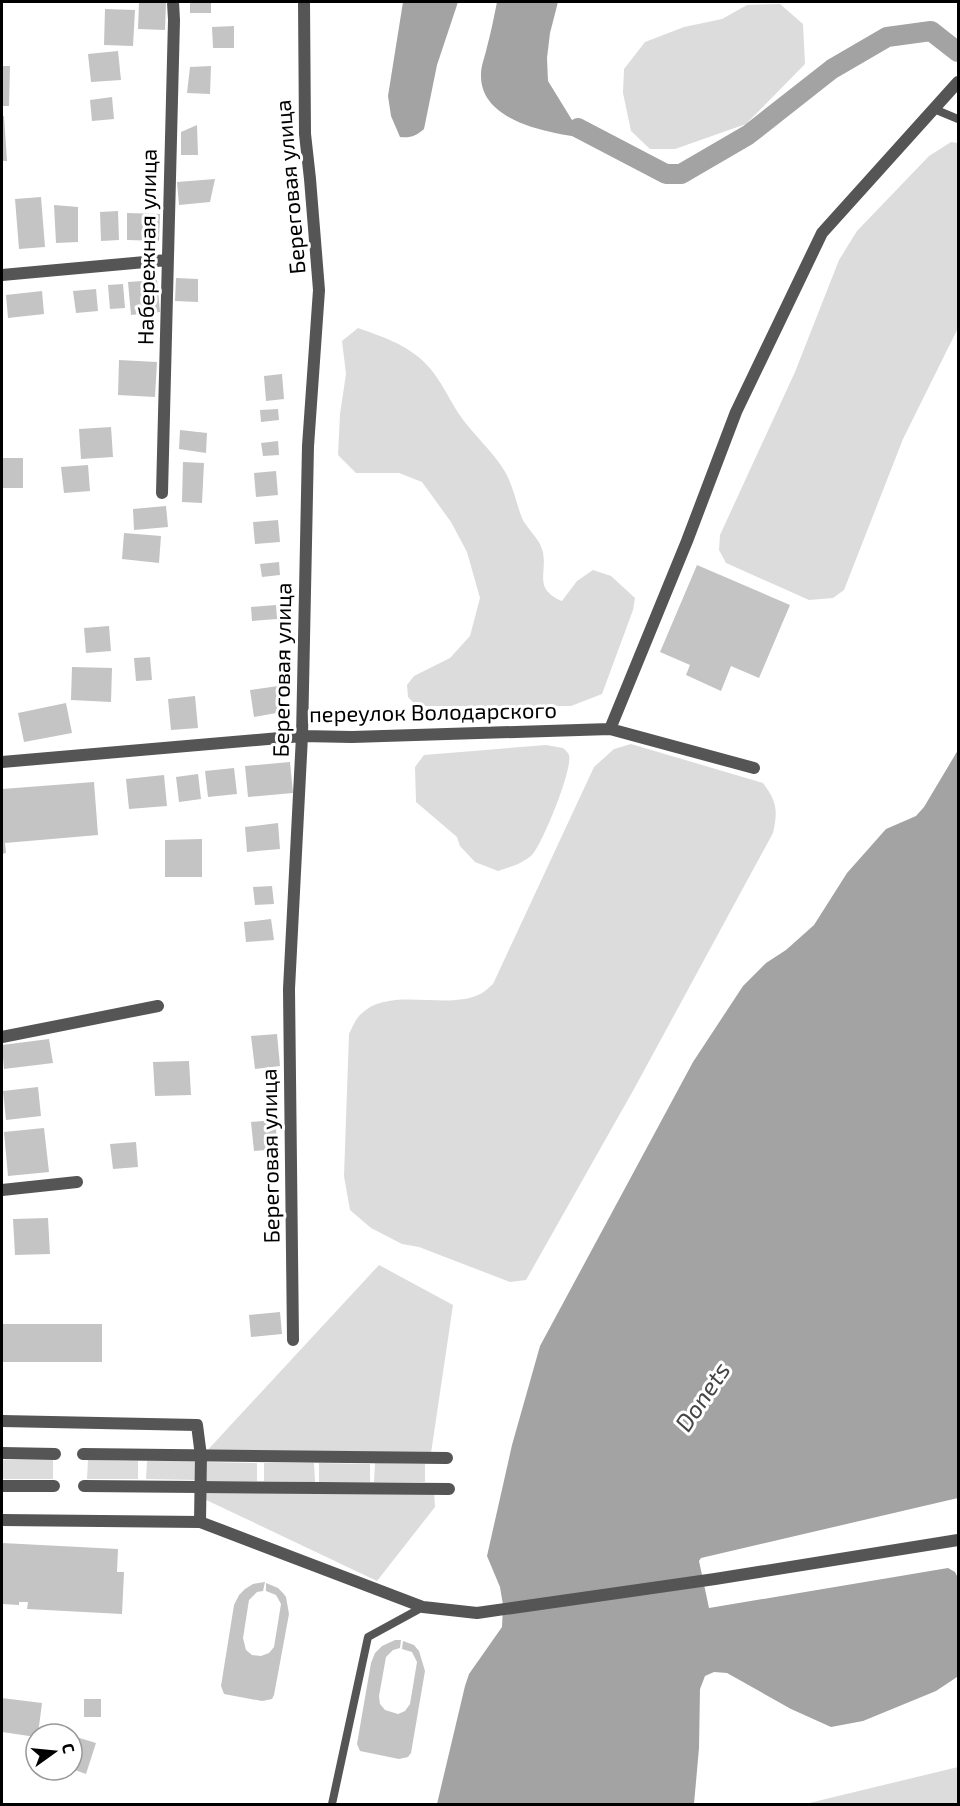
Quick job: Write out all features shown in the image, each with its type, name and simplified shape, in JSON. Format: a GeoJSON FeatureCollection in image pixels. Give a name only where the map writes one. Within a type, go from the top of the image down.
{"type":"FeatureCollection","features":[{"type":"Feature","properties":{"kind":"street","name":"Набережная улица"},"geometry":{"type":"LineString","coordinates":[[162,493],[173,2]]}},
{"type":"Feature","properties":{"kind":"street","name":"Береговая улица"},"geometry":{"type":"LineString","coordinates":[[293,1340],[289,989],[302,736],[308,446],[320,290],[303,98],[304,2]]}},
{"type":"Feature","properties":{"kind":"street"},"geometry":{"type":"LineString","coordinates":[[610,729],[687,541],[736,412],[822,233],[956,85]]}},
{"type":"Feature","properties":{"kind":"street"},"geometry":{"type":"LineString","coordinates":[[2,275],[167,260]]}},
{"type":"Feature","properties":{"kind":"street","name":"переулок Володарского"},"geometry":{"type":"LineString","coordinates":[[2,762],[302,736],[352,737],[610,729],[754,768]]}},
{"type":"Feature","properties":{"kind":"street"},"geometry":{"type":"LineString","coordinates":[[2,1037],[158,1006]]}},
{"type":"Feature","properties":{"kind":"street"},"geometry":{"type":"LineString","coordinates":[[2,1190],[76,1182]]}},
{"type":"Feature","properties":{"kind":"street"},"geometry":{"type":"LineString","coordinates":[[2,1421],[197,1425],[201,1456],[200,1522]]}},
{"type":"Feature","properties":{"kind":"street"},"geometry":{"type":"LineString","coordinates":[[2,1453],[55,1454]]}},
{"type":"Feature","properties":{"kind":"street"},"geometry":{"type":"LineString","coordinates":[[83,1454],[447,1458]]}},
{"type":"Feature","properties":{"kind":"street"},"geometry":{"type":"LineString","coordinates":[[2,1486],[54,1486]]}},
{"type":"Feature","properties":{"kind":"street"},"geometry":{"type":"LineString","coordinates":[[84,1486],[450,1489]]}},
{"type":"Feature","properties":{"kind":"street"},"geometry":{"type":"LineString","coordinates":[[2,1520],[200,1522],[423,1607],[477,1613],[715,1579],[958,1540]]}},
{"type":"Feature","properties":{"kind":"lane"},"geometry":{"type":"LineString","coordinates":[[934,109],[958,119]]}},
{"type":"Feature","properties":{"kind":"lane"},"geometry":{"type":"LineString","coordinates":[[332,1804],[368,1637],[423,1607]]}},
{"type":"Feature","properties":{"kind":"shaded area"},"geometry":{"type":"Polygon","coordinates":[[[780,4],[803,24],[805,64],[746,124],[675,149],[650,149],[631,131],[623,93],[624,69],[645,42],[684,27],[722,19],[747,5],[780,4]]]}},
{"type":"Feature","properties":{"kind":"shaded area"},"geometry":{"type":"Polygon","coordinates":[[[951,142],[958,143],[958,328],[903,439],[844,590],[833,598],[809,600],[726,563],[719,550],[720,535],[795,372],[839,260],[857,231],[929,156],[951,142]]]}},
{"type":"Feature","properties":{"kind":"shaded area"},"geometry":{"type":"Polygon","coordinates":[[[358,328],[386,338],[419,357],[437,377],[464,421],[498,461],[509,479],[523,520],[540,544],[544,561],[544,583],[546,590],[552,596],[562,601],[577,581],[593,570],[611,576],[635,598],[633,610],[602,694],[571,706],[417,706],[408,697],[407,685],[414,676],[450,658],[470,636],[480,598],[467,552],[451,522],[422,482],[399,473],[356,473],[338,455],[340,414],[346,374],[342,341],[358,328]]]}},
{"type":"Feature","properties":{"kind":"shaded area"},"geometry":{"type":"Polygon","coordinates":[[[631,744],[763,783],[775,806],[776,818],[773,833],[634,1089],[526,1280],[510,1282],[419,1247],[402,1244],[371,1228],[350,1210],[344,1176],[349,1034],[359,1016],[373,1006],[386,1001],[465,999],[484,992],[493,984],[594,767],[614,749],[631,744]]]}},
{"type":"Feature","properties":{"kind":"shaded area"},"geometry":{"type":"Polygon","coordinates":[[[546,745],[563,748],[568,753],[569,763],[566,775],[556,806],[537,848],[532,855],[516,865],[498,871],[475,862],[460,846],[457,837],[416,802],[415,767],[424,755],[546,745]]]}},
{"type":"Feature","properties":{"kind":"shaded area"},"geometry":{"type":"Polygon","coordinates":[[[379,1265],[453,1305],[431,1453],[204,1454],[379,1265]]]}},
{"type":"Feature","properties":{"kind":"shaded area"},"geometry":{"type":"Polygon","coordinates":[[[3,1460],[53,1460],[53,1479],[2,1479],[3,1460]]]}},
{"type":"Feature","properties":{"kind":"shaded area"},"geometry":{"type":"Polygon","coordinates":[[[88,1460],[138,1461],[138,1479],[87,1479],[88,1460]]]}},
{"type":"Feature","properties":{"kind":"shaded area"},"geometry":{"type":"Polygon","coordinates":[[[147,1461],[197,1461],[197,1480],[146,1479],[147,1461]]]}},
{"type":"Feature","properties":{"kind":"shaded area"},"geometry":{"type":"Polygon","coordinates":[[[207,1462],[257,1463],[257,1481],[206,1481],[207,1462]]]}},
{"type":"Feature","properties":{"kind":"shaded area"},"geometry":{"type":"Polygon","coordinates":[[[264,1463],[314,1463],[315,1482],[264,1481],[264,1463]]]}},
{"type":"Feature","properties":{"kind":"shaded area"},"geometry":{"type":"Polygon","coordinates":[[[319,1463],[370,1464],[370,1482],[319,1482],[319,1463]]]}},
{"type":"Feature","properties":{"kind":"shaded area"},"geometry":{"type":"Polygon","coordinates":[[[375,1463],[425,1464],[425,1482],[374,1482],[375,1463]]]}},
{"type":"Feature","properties":{"kind":"shaded area"},"geometry":{"type":"Polygon","coordinates":[[[203,1489],[434,1491],[435,1507],[377,1581],[202,1498],[203,1489]]]}},
{"type":"Feature","properties":{"kind":"shaded area"},"geometry":{"type":"Polygon","coordinates":[[[958,1767],[958,1804],[805,1804],[958,1767]]]}},
{"type":"Feature","properties":{"kind":"water"},"geometry":{"type":"Polygon","coordinates":[[[403,2],[458,2],[437,65],[424,129],[413,136],[400,137],[391,116],[388,96],[403,2]]]}},
{"type":"Feature","properties":{"kind":"water"},"geometry":{"type":"Polygon","coordinates":[[[497,2],[558,2],[550,33],[547,58],[548,81],[572,120],[601,140],[546,131],[526,125],[508,117],[494,106],[484,92],[481,74],[497,2]]]}},
{"type":"Feature","properties":{"kind":"water","name":"Donets"},"geometry":{"type":"Polygon","coordinates":[[[958,750],[958,1498],[701,1558],[699,1561],[709,1608],[948,1568],[955,1572],[958,1578],[957,1677],[936,1691],[863,1721],[831,1727],[791,1709],[727,1673],[714,1672],[705,1676],[700,1689],[699,1748],[694,1804],[437,1804],[469,1674],[502,1627],[503,1605],[500,1587],[487,1556],[512,1445],[540,1346],[693,1062],[743,986],[766,963],[786,950],[814,925],[847,873],[886,829],[916,816],[924,807],[958,750]]]}},
{"type":"Feature","properties":{"kind":"building"},"geometry":{"type":"Polygon","coordinates":[[[139,2],[166,2],[165,30],[138,29],[139,2]]]}},
{"type":"Feature","properties":{"kind":"building"},"geometry":{"type":"Polygon","coordinates":[[[190,2],[211,2],[211,13],[190,13],[190,2]]]}},
{"type":"Feature","properties":{"kind":"building"},"geometry":{"type":"Polygon","coordinates":[[[105,9],[135,10],[133,46],[104,45],[105,9]]]}},
{"type":"Feature","properties":{"kind":"building"},"geometry":{"type":"Polygon","coordinates":[[[234,26],[234,48],[213,48],[212,27],[234,26]]]}},
{"type":"Feature","properties":{"kind":"building"},"geometry":{"type":"Polygon","coordinates":[[[118,51],[121,80],[91,82],[88,54],[118,51]]]}},
{"type":"Feature","properties":{"kind":"building"},"geometry":{"type":"Polygon","coordinates":[[[2,66],[10,66],[9,106],[2,106],[2,66]]]}},
{"type":"Feature","properties":{"kind":"building"},"geometry":{"type":"Polygon","coordinates":[[[211,66],[210,94],[187,93],[190,67],[211,66]]]}},
{"type":"Feature","properties":{"kind":"building"},"geometry":{"type":"Polygon","coordinates":[[[112,97],[114,119],[92,121],[90,100],[112,97]]]}},
{"type":"Feature","properties":{"kind":"building"},"geometry":{"type":"Polygon","coordinates":[[[2,116],[4,116],[7,161],[2,161],[2,116]]]}},
{"type":"Feature","properties":{"kind":"building"},"geometry":{"type":"Polygon","coordinates":[[[197,125],[198,155],[181,155],[181,132],[197,125]]]}},
{"type":"Feature","properties":{"kind":"building"},"geometry":{"type":"Polygon","coordinates":[[[215,179],[210,202],[179,205],[177,182],[215,179]]]}},
{"type":"Feature","properties":{"kind":"building"},"geometry":{"type":"Polygon","coordinates":[[[41,197],[45,247],[19,249],[15,199],[41,197]]]}},
{"type":"Feature","properties":{"kind":"building"},"geometry":{"type":"Polygon","coordinates":[[[54,205],[78,207],[78,242],[56,243],[54,205]]]}},
{"type":"Feature","properties":{"kind":"building"},"geometry":{"type":"Polygon","coordinates":[[[118,211],[119,240],[101,241],[100,212],[118,211]]]}},
{"type":"Feature","properties":{"kind":"building"},"geometry":{"type":"Polygon","coordinates":[[[127,213],[160,214],[159,241],[127,240],[127,213]]]}},
{"type":"Feature","properties":{"kind":"building"},"geometry":{"type":"Polygon","coordinates":[[[176,278],[198,279],[198,302],[175,301],[176,278]]]}},
{"type":"Feature","properties":{"kind":"building"},"geometry":{"type":"Polygon","coordinates":[[[157,280],[160,312],[131,315],[128,282],[157,280]]]}},
{"type":"Feature","properties":{"kind":"building"},"geometry":{"type":"Polygon","coordinates":[[[123,284],[125,308],[110,309],[108,285],[123,284]]]}},
{"type":"Feature","properties":{"kind":"building"},"geometry":{"type":"Polygon","coordinates":[[[96,289],[98,311],[76,313],[73,291],[96,289]]]}},
{"type":"Feature","properties":{"kind":"building"},"geometry":{"type":"Polygon","coordinates":[[[42,291],[44,314],[8,318],[6,295],[42,291]]]}},
{"type":"Feature","properties":{"kind":"building"},"geometry":{"type":"Polygon","coordinates":[[[119,360],[157,362],[155,397],[118,395],[119,360]]]}},
{"type":"Feature","properties":{"kind":"building"},"geometry":{"type":"Polygon","coordinates":[[[282,374],[284,399],[266,401],[264,376],[282,374]]]}},
{"type":"Feature","properties":{"kind":"building"},"geometry":{"type":"Polygon","coordinates":[[[278,409],[279,420],[261,422],[260,410],[278,409]]]}},
{"type":"Feature","properties":{"kind":"building"},"geometry":{"type":"Polygon","coordinates":[[[111,427],[113,457],[81,459],[79,429],[111,427]]]}},
{"type":"Feature","properties":{"kind":"building"},"geometry":{"type":"Polygon","coordinates":[[[180,430],[207,433],[206,453],[179,449],[180,430]]]}},
{"type":"Feature","properties":{"kind":"building"},"geometry":{"type":"Polygon","coordinates":[[[278,441],[279,455],[263,456],[261,443],[278,441]]]}},
{"type":"Feature","properties":{"kind":"building"},"geometry":{"type":"Polygon","coordinates":[[[2,458],[23,458],[23,488],[2,488],[2,458]]]}},
{"type":"Feature","properties":{"kind":"building"},"geometry":{"type":"Polygon","coordinates":[[[183,462],[204,463],[202,503],[182,502],[183,462]]]}},
{"type":"Feature","properties":{"kind":"building"},"geometry":{"type":"Polygon","coordinates":[[[88,465],[90,491],[64,493],[61,467],[88,465]]]}},
{"type":"Feature","properties":{"kind":"building"},"geometry":{"type":"Polygon","coordinates":[[[276,471],[278,495],[256,497],[254,473],[276,471]]]}},
{"type":"Feature","properties":{"kind":"building"},"geometry":{"type":"Polygon","coordinates":[[[166,506],[168,527],[134,530],[133,509],[166,506]]]}},
{"type":"Feature","properties":{"kind":"building"},"geometry":{"type":"Polygon","coordinates":[[[278,520],[280,542],[255,544],[253,522],[278,520]]]}},
{"type":"Feature","properties":{"kind":"building"},"geometry":{"type":"Polygon","coordinates":[[[124,533],[161,536],[159,563],[122,559],[124,533]]]}},
{"type":"Feature","properties":{"kind":"building"},"geometry":{"type":"Polygon","coordinates":[[[279,562],[280,575],[262,577],[260,564],[279,562]]]}},
{"type":"Feature","properties":{"kind":"building"},"geometry":{"type":"Polygon","coordinates":[[[697,565],[790,605],[759,678],[731,666],[721,691],[686,675],[690,665],[660,652],[697,565]]]}},
{"type":"Feature","properties":{"kind":"building"},"geometry":{"type":"Polygon","coordinates":[[[276,605],[277,619],[252,621],[251,607],[276,605]]]}},
{"type":"Feature","properties":{"kind":"building"},"geometry":{"type":"Polygon","coordinates":[[[109,626],[111,651],[86,653],[84,628],[109,626]]]}},
{"type":"Feature","properties":{"kind":"building"},"geometry":{"type":"Polygon","coordinates":[[[150,657],[152,680],[136,681],[134,658],[150,657]]]}},
{"type":"Feature","properties":{"kind":"building"},"geometry":{"type":"Polygon","coordinates":[[[72,667],[112,668],[111,702],[71,700],[72,667]]]}},
{"type":"Feature","properties":{"kind":"building"},"geometry":{"type":"Polygon","coordinates":[[[278,686],[282,712],[254,717],[250,690],[278,686]]]}},
{"type":"Feature","properties":{"kind":"building"},"geometry":{"type":"Polygon","coordinates":[[[195,696],[198,728],[171,730],[168,699],[195,696]]]}},
{"type":"Feature","properties":{"kind":"building"},"geometry":{"type":"Polygon","coordinates":[[[66,703],[72,733],[24,742],[18,713],[66,703]]]}},
{"type":"Feature","properties":{"kind":"building"},"geometry":{"type":"Polygon","coordinates":[[[290,762],[293,793],[248,797],[245,766],[290,762]]]}},
{"type":"Feature","properties":{"kind":"building"},"geometry":{"type":"Polygon","coordinates":[[[234,768],[237,794],[208,797],[205,771],[234,768]]]}},
{"type":"Feature","properties":{"kind":"building"},"geometry":{"type":"Polygon","coordinates":[[[198,774],[201,799],[179,802],[176,777],[198,774]]]}},
{"type":"Feature","properties":{"kind":"building"},"geometry":{"type":"Polygon","coordinates":[[[164,775],[167,806],[129,809],[126,779],[164,775]]]}},
{"type":"Feature","properties":{"kind":"building"},"geometry":{"type":"Polygon","coordinates":[[[94,782],[98,835],[5,843],[6,853],[2,854],[2,789],[94,782]]]}},
{"type":"Feature","properties":{"kind":"building"},"geometry":{"type":"Polygon","coordinates":[[[278,823],[280,849],[247,852],[245,827],[278,823]]]}},
{"type":"Feature","properties":{"kind":"building"},"geometry":{"type":"Polygon","coordinates":[[[202,839],[202,877],[165,877],[165,840],[202,839]]]}},
{"type":"Feature","properties":{"kind":"building"},"geometry":{"type":"Polygon","coordinates":[[[272,886],[274,904],[255,905],[253,887],[272,886]]]}},
{"type":"Feature","properties":{"kind":"building"},"geometry":{"type":"Polygon","coordinates":[[[271,919],[274,940],[246,942],[244,922],[271,919]]]}},
{"type":"Feature","properties":{"kind":"building"},"geometry":{"type":"Polygon","coordinates":[[[277,1034],[280,1066],[255,1069],[251,1036],[277,1034]]]}},
{"type":"Feature","properties":{"kind":"building"},"geometry":{"type":"Polygon","coordinates":[[[49,1039],[53,1063],[4,1069],[2,1045],[49,1039]]]}},
{"type":"Feature","properties":{"kind":"building"},"geometry":{"type":"Polygon","coordinates":[[[189,1061],[191,1095],[155,1096],[153,1062],[189,1061]]]}},
{"type":"Feature","properties":{"kind":"building"},"geometry":{"type":"Polygon","coordinates":[[[38,1087],[41,1116],[6,1120],[3,1091],[38,1087]]]}},
{"type":"Feature","properties":{"kind":"building"},"geometry":{"type":"Polygon","coordinates":[[[275,1120],[278,1149],[254,1151],[251,1122],[275,1120]]]}},
{"type":"Feature","properties":{"kind":"building"},"geometry":{"type":"Polygon","coordinates":[[[44,1128],[49,1172],[8,1176],[4,1132],[44,1128]]]}},
{"type":"Feature","properties":{"kind":"building"},"geometry":{"type":"Polygon","coordinates":[[[136,1142],[138,1167],[113,1169],[110,1144],[136,1142]]]}},
{"type":"Feature","properties":{"kind":"building"},"geometry":{"type":"Polygon","coordinates":[[[48,1218],[50,1254],[15,1255],[13,1219],[48,1218]]]}},
{"type":"Feature","properties":{"kind":"building"},"geometry":{"type":"Polygon","coordinates":[[[280,1312],[282,1334],[251,1337],[249,1315],[280,1312]]]}},
{"type":"Feature","properties":{"kind":"building"},"geometry":{"type":"Polygon","coordinates":[[[2,1324],[102,1324],[102,1362],[2,1362],[2,1324]]]}},
{"type":"Feature","properties":{"kind":"building"},"geometry":{"type":"Polygon","coordinates":[[[2,1543],[118,1549],[117,1572],[124,1572],[122,1614],[27,1609],[28,1602],[19,1602],[19,1605],[2,1604],[2,1543]]]}},
{"type":"Feature","properties":{"kind":"building"},"geometry":{"type":"Polygon","coordinates":[[[265,1582],[263,1591],[257,1592],[249,1600],[243,1638],[246,1650],[252,1655],[261,1656],[269,1653],[274,1647],[281,1604],[276,1595],[266,1591],[266,1583],[278,1588],[286,1597],[289,1614],[274,1695],[272,1699],[262,1701],[224,1694],[221,1686],[234,1605],[245,1589],[253,1584],[265,1582]]]}},
{"type":"Feature","properties":{"kind":"building"},"geometry":{"type":"Polygon","coordinates":[[[395,1640],[401,1640],[400,1648],[393,1650],[386,1657],[379,1696],[380,1704],[385,1710],[398,1714],[405,1711],[410,1704],[417,1662],[412,1652],[402,1649],[403,1641],[414,1645],[419,1651],[425,1671],[411,1753],[408,1757],[399,1759],[360,1751],[357,1744],[371,1663],[375,1653],[382,1646],[395,1640]]]}},
{"type":"Feature","properties":{"kind":"building"},"geometry":{"type":"Polygon","coordinates":[[[2,1698],[42,1703],[40,1722],[24,1722],[24,1735],[2,1732],[2,1698]]]}},
{"type":"Feature","properties":{"kind":"building"},"geometry":{"type":"Polygon","coordinates":[[[84,1699],[101,1699],[101,1717],[84,1717],[84,1699]]]}},
{"type":"Feature","properties":{"kind":"building"},"geometry":{"type":"Polygon","coordinates":[[[84,1739],[96,1743],[86,1774],[84,1773],[84,1739]]]}},
{"type":"Feature","properties":{"kind":"waterway"},"geometry":{"type":"LineString","coordinates":[[578,128],[666,174],[681,174],[748,135],[832,69],[887,37],[931,31],[958,52]]}}]}
